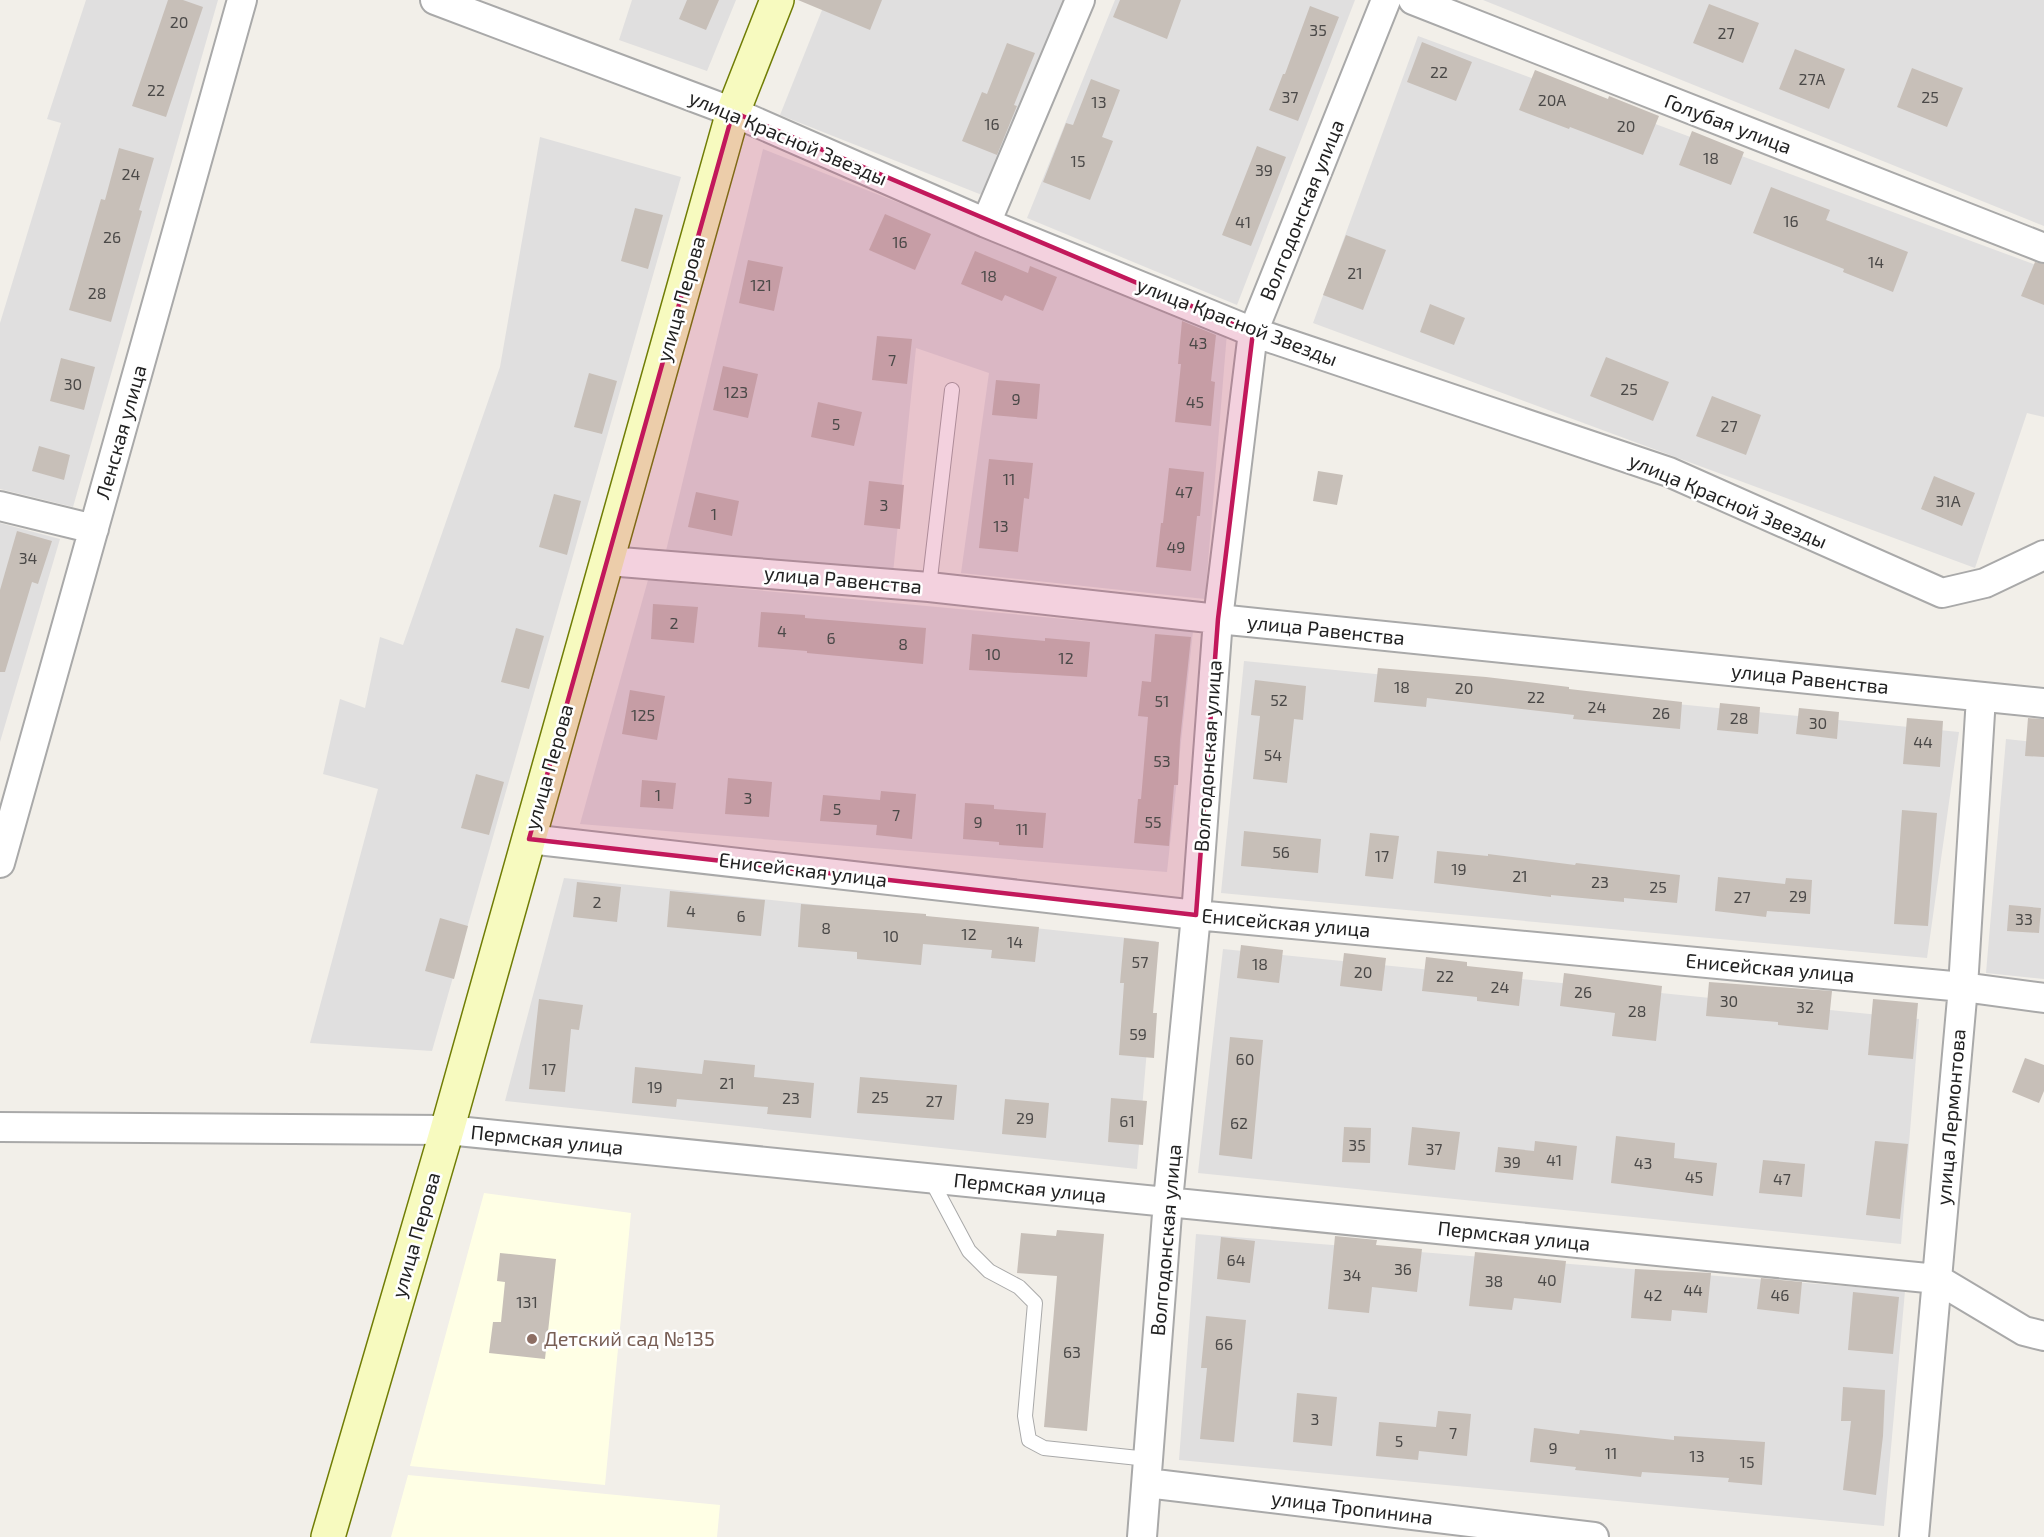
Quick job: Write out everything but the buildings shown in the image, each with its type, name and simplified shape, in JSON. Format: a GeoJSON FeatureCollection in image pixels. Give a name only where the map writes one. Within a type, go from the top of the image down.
{"type":"FeatureCollection","features":[{"type":"Feature","properties":{"kind":"main road","name":"улица Перова"},"geometry":{"type":"LineString","coordinates":[[328,1537],[447,1130],[732,112],[777,0]]}},
{"type":"Feature","properties":{"kind":"street","name":"Ленская улица"},"geometry":{"type":"LineString","coordinates":[[0,863],[242,0]]}},
{"type":"Feature","properties":{"kind":"street","name":"улица Красной Звезды"},"geometry":{"type":"LineString","coordinates":[[435,0],[732,112],[986,223],[1253,332],[1669,472],[1942,593],[1984,583],[2044,555]]}},
{"type":"Feature","properties":{"kind":"street"},"geometry":{"type":"LineString","coordinates":[[986,223],[1080,0]]}},
{"type":"Feature","properties":{"kind":"street","name":"Волгодонская улица"},"geometry":{"type":"LineString","coordinates":[[1142,1537],[1168,1201],[1196,915],[1218,619],[1253,332],[1386,0]]}},
{"type":"Feature","properties":{"kind":"street","name":"Голубая улица"},"geometry":{"type":"LineString","coordinates":[[1413,0],[2044,248]]}},
{"type":"Feature","properties":{"kind":"street"},"geometry":{"type":"LineString","coordinates":[[0,506],[94,529]]}},
{"type":"Feature","properties":{"kind":"street","name":"улица Равенства"},"geometry":{"type":"LineString","coordinates":[[608,561],[929,587],[1218,619],[2044,702]]}},
{"type":"Feature","properties":{"kind":"street","name":"улица Лермонтова"},"geometry":{"type":"LineString","coordinates":[[1914,1537],[1963,987],[1981,696]]}},
{"type":"Feature","properties":{"kind":"street","name":"Енисейская улица"},"geometry":{"type":"LineString","coordinates":[[529,839],[1196,915],[1963,987],[2044,998]]}},
{"type":"Feature","properties":{"kind":"street","name":"Пермская улица"},"geometry":{"type":"LineString","coordinates":[[0,1127],[447,1130],[1937,1279],[2024,1331],[2044,1336]]}},
{"type":"Feature","properties":{"kind":"street","name":"улица Тропинина"},"geometry":{"type":"LineString","coordinates":[[1147,1471],[1594,1537]]}},
{"type":"Feature","properties":{"kind":"lane"},"geometry":{"type":"LineString","coordinates":[[929,587],[952,390]]}},
{"type":"Feature","properties":{"kind":"lane"},"geometry":{"type":"LineString","coordinates":[[930,1178],[969,1251],[989,1271],[1019,1287],[1035,1303],[1025,1416],[1029,1440],[1044,1448],[1147,1471]]}},
{"type":"Feature","properties":{"kind":"highlighted area"},"geometry":{"type":"Polygon","coordinates":[[[733,112],[1253,332],[1218,619],[1196,915],[529,839],[733,112]]]}},
{"type":"Feature","properties":{"kind":"shaded area"},"geometry":{"type":"Polygon","coordinates":[[[86,0],[218,0],[73,507],[0,489],[0,323],[61,123],[47,119],[86,0]]]}},
{"type":"Feature","properties":{"kind":"shaded area"},"geometry":{"type":"Polygon","coordinates":[[[632,0],[736,0],[707,71],[619,40],[632,0]]]}},
{"type":"Feature","properties":{"kind":"shaded area"},"geometry":{"type":"Polygon","coordinates":[[[826,0],[1066,0],[982,195],[780,115],[826,0]]]}},
{"type":"Feature","properties":{"kind":"shaded area"},"geometry":{"type":"Polygon","coordinates":[[[1115,0],[1355,0],[1237,305],[1027,218],[1115,0]]]}},
{"type":"Feature","properties":{"kind":"shaded area"},"geometry":{"type":"Polygon","coordinates":[[[1483,0],[2044,0],[2044,226],[1483,0]]]}},
{"type":"Feature","properties":{"kind":"shaded area"},"geometry":{"type":"Polygon","coordinates":[[[1418,36],[2044,268],[2044,417],[2027,413],[1975,568],[1313,323],[1418,36]]]}},
{"type":"Feature","properties":{"kind":"shaded area"},"geometry":{"type":"Polygon","coordinates":[[[540,137],[681,177],[432,1051],[310,1043],[378,789],[323,774],[340,699],[365,708],[380,637],[403,645],[500,367],[540,137]]]}},
{"type":"Feature","properties":{"kind":"shaded area"},"geometry":{"type":"Polygon","coordinates":[[[763,149],[1227,333],[1205,599],[961,573],[989,373],[916,348],[893,573],[664,559],[763,149]]]}},
{"type":"Feature","properties":{"kind":"shaded area"},"geometry":{"type":"Polygon","coordinates":[[[0,523],[60,539],[0,742],[0,523]]]}},
{"type":"Feature","properties":{"kind":"shaded area"},"geometry":{"type":"Polygon","coordinates":[[[648,580],[1193,631],[1167,872],[580,824],[648,580]]]}},
{"type":"Feature","properties":{"kind":"shaded area"},"geometry":{"type":"Polygon","coordinates":[[[1244,661],[1959,732],[1927,958],[1221,893],[1244,661]]]}},
{"type":"Feature","properties":{"kind":"shaded area"},"geometry":{"type":"Polygon","coordinates":[[[2006,739],[2044,743],[2044,979],[1986,973],[2006,739]]]}},
{"type":"Feature","properties":{"kind":"shaded area"},"geometry":{"type":"Polygon","coordinates":[[[564,878],[1156,941],[1137,1169],[505,1101],[564,878]]]}},
{"type":"Feature","properties":{"kind":"shaded area"},"geometry":{"type":"Polygon","coordinates":[[[1223,949],[1919,1019],[1901,1244],[1198,1173],[1223,949]]]}},
{"type":"Feature","properties":{"kind":"shaded area","name":"Детский сад №135"},"geometry":{"type":"Polygon","coordinates":[[[484,1193],[631,1213],[605,1485],[410,1466],[484,1193]]]}},
{"type":"Feature","properties":{"kind":"shaded area"},"geometry":{"type":"Polygon","coordinates":[[[1196,1234],[1905,1291],[1884,1526],[1179,1460],[1196,1234]]]}},
{"type":"Feature","properties":{"kind":"shaded area"},"geometry":{"type":"Polygon","coordinates":[[[408,1475],[720,1505],[717,1537],[391,1537],[408,1475]]]}},
{"type":"Feature","properties":{"kind":"place","name":"Детский сад №135"},"geometry":{"type":"Point","coordinates":[532,1339]}}]}
